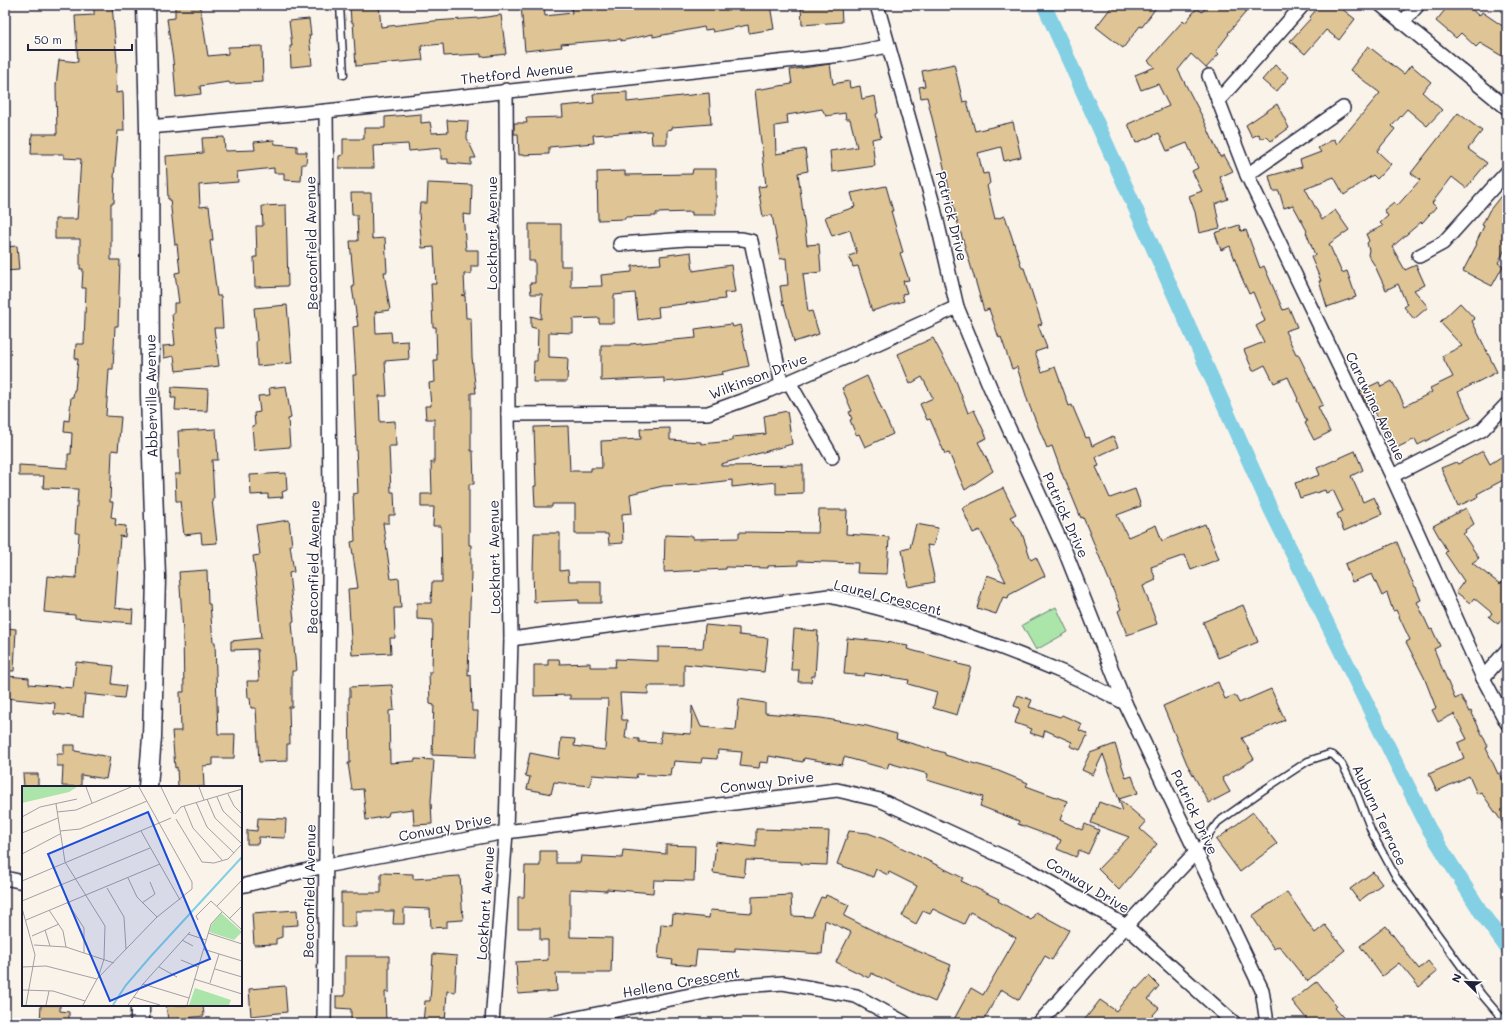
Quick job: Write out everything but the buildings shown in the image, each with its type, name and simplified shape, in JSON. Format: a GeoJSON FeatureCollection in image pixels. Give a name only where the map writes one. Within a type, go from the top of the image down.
{"type":"FeatureCollection","features":[{"type":"Feature","properties":{"kind":"street","name":"Abberville Avenue"},"geometry":{"type":"LineString","coordinates":[[146,5],[150,127],[150,395],[156,577],[152,737],[148,786]]}},
{"type":"Feature","properties":{"kind":"street","name":"Patrick Drive"},"geometry":{"type":"LineString","coordinates":[[878,5],[888,46],[933,204],[957,307],[990,387],[1065,551],[1125,702],[1262,990],[1267,1023]]}},
{"type":"Feature","properties":{"kind":"street"},"geometry":{"type":"LineString","coordinates":[[1218,102],[1303,5]]}},
{"type":"Feature","properties":{"kind":"street"},"geometry":{"type":"LineString","coordinates":[[1381,5],[1507,108]]}},
{"type":"Feature","properties":{"kind":"street"},"geometry":{"type":"LineString","coordinates":[[1402,23],[1418,5]]}},
{"type":"Feature","properties":{"kind":"street","name":"Thetford Avenue"},"geometry":{"type":"LineString","coordinates":[[150,127],[326,110],[842,55],[888,46]]}},
{"type":"Feature","properties":{"kind":"street","name":"Carawina Avenue"},"geometry":{"type":"LineString","coordinates":[[1209,76],[1247,175],[1392,476],[1483,678],[1507,723]]}},
{"type":"Feature","properties":{"kind":"street","name":"Lockhart Avenue"},"geometry":{"type":"LineString","coordinates":[[492,1023],[506,832],[511,639],[506,90]]}},
{"type":"Feature","properties":{"kind":"street"},"geometry":{"type":"LineString","coordinates":[[1247,175],[1343,108]]}},
{"type":"Feature","properties":{"kind":"street","name":"Beaconfield Avenue"},"geometry":{"type":"LineString","coordinates":[[324,1023],[330,495],[326,110]]}},
{"type":"Feature","properties":{"kind":"street"},"geometry":{"type":"LineString","coordinates":[[1419,256],[1444,243],[1507,172]]}},
{"type":"Feature","properties":{"kind":"street"},"geometry":{"type":"LineString","coordinates":[[620,244],[686,239],[742,239],[751,241],[785,384],[832,457]]}},
{"type":"Feature","properties":{"kind":"street","name":"Wilkinson Drive"},"geometry":{"type":"LineString","coordinates":[[508,414],[708,413],[785,384],[957,307]]}},
{"type":"Feature","properties":{"kind":"street"},"geometry":{"type":"LineString","coordinates":[[1392,476],[1482,430],[1507,404]]}},
{"type":"Feature","properties":{"kind":"street","name":"Laurel Crescent"},"geometry":{"type":"LineString","coordinates":[[511,639],[829,596],[879,608],[970,635],[1064,673],[1125,702]]}},
{"type":"Feature","properties":{"kind":"street"},"geometry":{"type":"LineString","coordinates":[[1483,678],[1507,650]]}},
{"type":"Feature","properties":{"kind":"street","name":"Conway Drive"},"geometry":{"type":"LineString","coordinates":[[242,886],[326,866],[506,832],[837,790],[880,800],[1023,866],[1126,926],[1234,1023]]}},
{"type":"Feature","properties":{"kind":"street"},"geometry":{"type":"LineString","coordinates":[[1039,1023],[1126,926],[1196,852]]}},
{"type":"Feature","properties":{"kind":"street"},"geometry":{"type":"LineString","coordinates":[[5,878],[22,882]]}},
{"type":"Feature","properties":{"kind":"street","name":"Hellena Crescent"},"geometry":{"type":"LineString","coordinates":[[552,1023],[730,986],[783,983],[856,996],[905,1023]]}},
{"type":"Feature","properties":{"kind":"street"},"geometry":{"type":"LineString","coordinates":[[140,1006],[140,1023]]}},
{"type":"Feature","properties":{"kind":"lane"},"geometry":{"type":"LineString","coordinates":[[340,5],[344,75]]}},
{"type":"Feature","properties":{"kind":"lane","name":"Auburn Terrace"},"geometry":{"type":"LineString","coordinates":[[1196,852],[1218,822],[1262,791],[1308,762],[1329,754],[1333,756],[1342,764],[1357,794],[1372,833],[1396,877],[1482,996],[1506,1023]]}},
{"type":"Feature","properties":{"kind":"green space"},"geometry":{"type":"Polygon","coordinates":[[[1056,607],[1068,632],[1036,650],[1022,625],[1056,607]]]}},
{"type":"Feature","properties":{"kind":"waterway"},"geometry":{"type":"LineString","coordinates":[[1044,5],[1271,510],[1429,829],[1481,912],[1507,948]]}}]}
